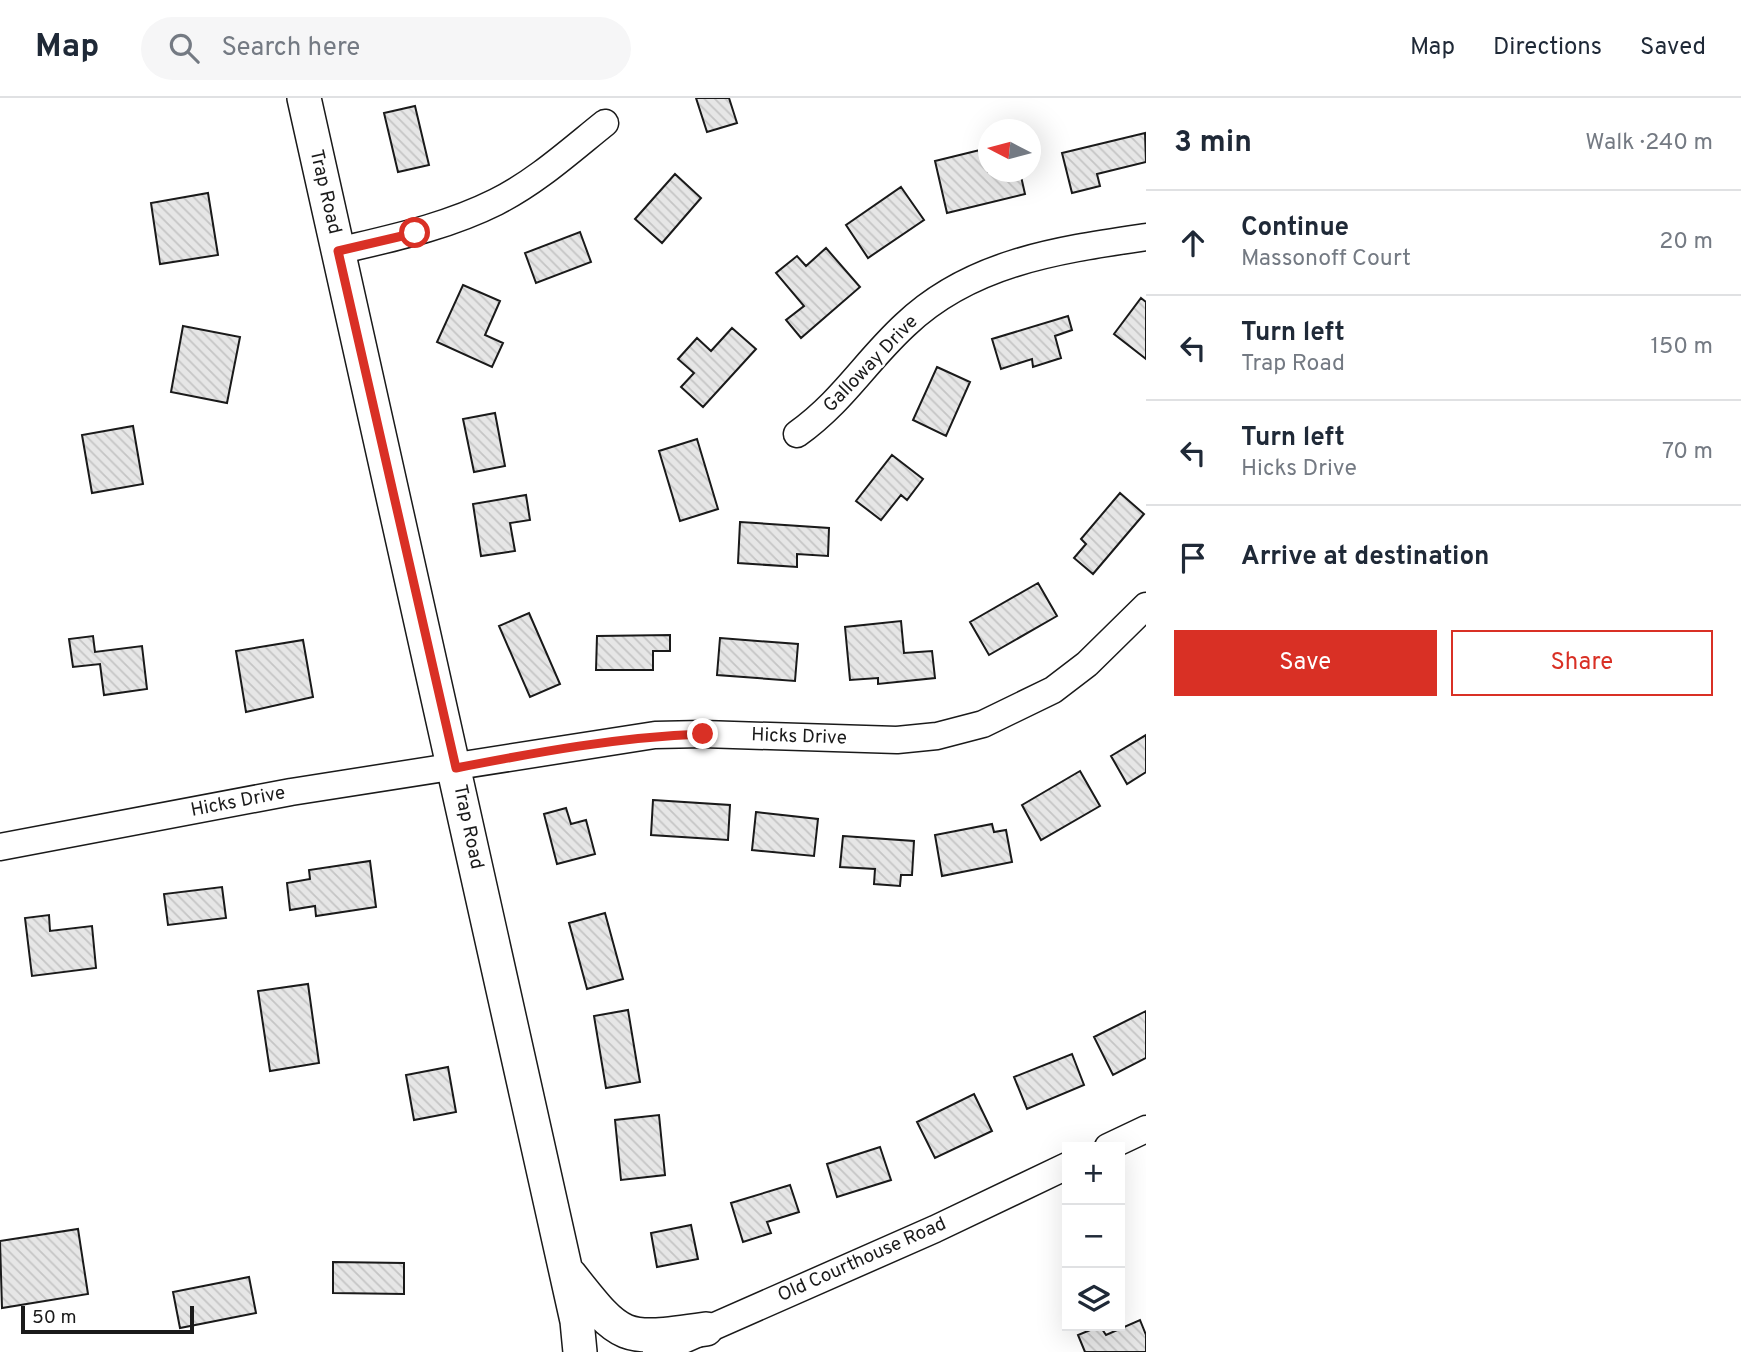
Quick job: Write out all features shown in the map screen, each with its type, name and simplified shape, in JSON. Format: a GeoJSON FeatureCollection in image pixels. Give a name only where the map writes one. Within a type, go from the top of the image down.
{"type":"FeatureCollection","features":[{"type":"Feature","properties":{"kind":"main road","name":"Trap Road"},"geometry":{"type":"LineString","coordinates":[[304,98],[456,768],[566,1269],[580,1352]]}},
{"type":"Feature","properties":{"kind":"main road"},"geometry":{"type":"LineString","coordinates":[[566,1269],[605,1319],[621,1330],[645,1336],[706,1329]]}},
{"type":"Feature","properties":{"kind":"street"},"geometry":{"type":"LineString","coordinates":[[338,251],[436,226],[498,201],[535,179],[605,123]]}},
{"type":"Feature","properties":{"kind":"street","name":"Galloway Drive"},"geometry":{"type":"LineString","coordinates":[[797,434],[824,415],[906,323],[936,299],[972,278],[1055,251],[1146,237]]}},
{"type":"Feature","properties":{"kind":"street","name":"Hicks Drive"},"geometry":{"type":"LineString","coordinates":[[0,847],[291,792],[456,768],[589,744],[655,736],[703,734],[897,740],[937,736],[983,724],[1053,690],[1087,664],[1146,606]]}},
{"type":"Feature","properties":{"kind":"street"},"geometry":{"type":"LineString","coordinates":[[1119,1142],[1146,1129]]}},
{"type":"Feature","properties":{"kind":"street","name":"Old Courthouse Road"},"geometry":{"type":"LineString","coordinates":[[656,1352],[935,1229],[1062,1168]]}},
{"type":"Feature","properties":{"kind":"building"},"geometry":{"type":"Polygon","coordinates":[[[696,98],[729,98],[737,123],[707,132],[696,98]]]}},
{"type":"Feature","properties":{"kind":"building"},"geometry":{"type":"Polygon","coordinates":[[[415,106],[429,165],[398,172],[384,113],[415,106]]]}},
{"type":"Feature","properties":{"kind":"building"},"geometry":{"type":"Polygon","coordinates":[[[1145,133],[1146,162],[1097,174],[1100,186],[1072,193],[1062,153],[1145,133]]]}},
{"type":"Feature","properties":{"kind":"building"},"geometry":{"type":"Polygon","coordinates":[[[978,150],[978,182],[1022,182],[1025,194],[947,213],[935,161],[978,150]]]}},
{"type":"Feature","properties":{"kind":"building"},"geometry":{"type":"Polygon","coordinates":[[[675,174],[701,198],[662,243],[635,219],[675,174]]]}},
{"type":"Feature","properties":{"kind":"building"},"geometry":{"type":"Polygon","coordinates":[[[901,187],[924,220],[868,258],[846,225],[901,187]]]}},
{"type":"Feature","properties":{"kind":"building"},"geometry":{"type":"Polygon","coordinates":[[[208,193],[218,255],[160,264],[151,203],[208,193]]]}},
{"type":"Feature","properties":{"kind":"building"},"geometry":{"type":"Polygon","coordinates":[[[580,232],[591,262],[536,283],[525,253],[580,232]]]}},
{"type":"Feature","properties":{"kind":"building"},"geometry":{"type":"Polygon","coordinates":[[[826,248],[860,287],[801,338],[786,320],[804,306],[776,273],[797,256],[806,266],[826,248]]]}},
{"type":"Feature","properties":{"kind":"building"},"geometry":{"type":"Polygon","coordinates":[[[463,285],[500,301],[485,335],[503,343],[492,367],[437,342],[463,285]]]}},
{"type":"Feature","properties":{"kind":"building"},"geometry":{"type":"Polygon","coordinates":[[[1141,298],[1146,302],[1146,359],[1114,334],[1141,298]]]}},
{"type":"Feature","properties":{"kind":"building"},"geometry":{"type":"Polygon","coordinates":[[[1068,316],[1072,330],[1055,336],[1061,358],[1033,367],[1032,359],[1001,369],[992,339],[1068,316]]]}},
{"type":"Feature","properties":{"kind":"building"},"geometry":{"type":"Polygon","coordinates":[[[183,326],[240,337],[227,403],[171,392],[183,326]]]}},
{"type":"Feature","properties":{"kind":"building"},"geometry":{"type":"Polygon","coordinates":[[[732,328],[756,349],[703,407],[681,387],[694,373],[678,359],[697,338],[711,351],[732,328]]]}},
{"type":"Feature","properties":{"kind":"building"},"geometry":{"type":"Polygon","coordinates":[[[937,367],[970,382],[946,436],[913,420],[937,367]]]}},
{"type":"Feature","properties":{"kind":"building"},"geometry":{"type":"Polygon","coordinates":[[[495,413],[505,466],[474,472],[463,419],[495,413]]]}},
{"type":"Feature","properties":{"kind":"building"},"geometry":{"type":"Polygon","coordinates":[[[133,426],[143,484],[92,493],[82,435],[133,426]]]}},
{"type":"Feature","properties":{"kind":"building"},"geometry":{"type":"Polygon","coordinates":[[[697,439],[718,509],[680,521],[659,451],[697,439]]]}},
{"type":"Feature","properties":{"kind":"building"},"geometry":{"type":"Polygon","coordinates":[[[892,455],[923,479],[907,500],[901,495],[881,520],[856,501],[892,455]]]}},
{"type":"Feature","properties":{"kind":"building"},"geometry":{"type":"Polygon","coordinates":[[[1120,493],[1144,514],[1093,574],[1074,558],[1086,544],[1081,539],[1120,493]]]}},
{"type":"Feature","properties":{"kind":"building"},"geometry":{"type":"Polygon","coordinates":[[[526,495],[530,520],[510,523],[515,551],[481,556],[473,504],[526,495]]]}},
{"type":"Feature","properties":{"kind":"building"},"geometry":{"type":"Polygon","coordinates":[[[740,522],[829,528],[828,556],[797,554],[797,567],[738,563],[740,522]]]}},
{"type":"Feature","properties":{"kind":"building"},"geometry":{"type":"Polygon","coordinates":[[[1038,583],[1057,616],[989,655],[970,622],[1038,583]]]}},
{"type":"Feature","properties":{"kind":"building"},"geometry":{"type":"Polygon","coordinates":[[[529,613],[560,684],[530,697],[499,626],[529,613]]]}},
{"type":"Feature","properties":{"kind":"building"},"geometry":{"type":"Polygon","coordinates":[[[901,621],[904,653],[932,651],[935,678],[878,684],[878,678],[850,680],[845,627],[901,621]]]}},
{"type":"Feature","properties":{"kind":"building"},"geometry":{"type":"Polygon","coordinates":[[[670,635],[670,651],[653,651],[653,670],[596,670],[597,636],[670,635]]]}},
{"type":"Feature","properties":{"kind":"building"},"geometry":{"type":"Polygon","coordinates":[[[93,636],[95,652],[142,646],[147,689],[104,695],[100,664],[73,667],[69,639],[93,636]]]}},
{"type":"Feature","properties":{"kind":"building"},"geometry":{"type":"Polygon","coordinates":[[[720,638],[798,644],[795,681],[717,675],[720,638]]]}},
{"type":"Feature","properties":{"kind":"building"},"geometry":{"type":"Polygon","coordinates":[[[303,640],[313,697],[246,712],[236,651],[303,640]]]}},
{"type":"Feature","properties":{"kind":"building"},"geometry":{"type":"Polygon","coordinates":[[[1146,735],[1146,772],[1127,784],[1111,756],[1146,735]]]}},
{"type":"Feature","properties":{"kind":"building"},"geometry":{"type":"Polygon","coordinates":[[[1080,771],[1100,806],[1041,840],[1022,805],[1080,771]]]}},
{"type":"Feature","properties":{"kind":"building"},"geometry":{"type":"Polygon","coordinates":[[[653,800],[730,805],[728,840],[651,835],[653,800]]]}},
{"type":"Feature","properties":{"kind":"building"},"geometry":{"type":"Polygon","coordinates":[[[566,808],[571,824],[586,820],[595,854],[557,864],[544,814],[566,808]]]}},
{"type":"Feature","properties":{"kind":"building"},"geometry":{"type":"Polygon","coordinates":[[[756,812],[818,819],[814,856],[752,850],[756,812]]]}},
{"type":"Feature","properties":{"kind":"building"},"geometry":{"type":"Polygon","coordinates":[[[992,824],[994,832],[1006,830],[1012,862],[942,876],[935,835],[992,824]]]}},
{"type":"Feature","properties":{"kind":"building"},"geometry":{"type":"Polygon","coordinates":[[[843,836],[914,841],[912,875],[901,875],[900,886],[874,884],[875,869],[840,867],[843,836]]]}},
{"type":"Feature","properties":{"kind":"building"},"geometry":{"type":"Polygon","coordinates":[[[370,861],[376,907],[316,916],[315,906],[290,910],[287,883],[310,879],[309,870],[370,861]]]}},
{"type":"Feature","properties":{"kind":"building"},"geometry":{"type":"Polygon","coordinates":[[[222,887],[226,918],[168,925],[164,894],[222,887]]]}},
{"type":"Feature","properties":{"kind":"building"},"geometry":{"type":"Polygon","coordinates":[[[605,913],[623,979],[587,989],[569,923],[605,913]]]}},
{"type":"Feature","properties":{"kind":"building"},"geometry":{"type":"Polygon","coordinates":[[[49,915],[50,931],[92,926],[96,968],[32,976],[25,918],[49,915]]]}},
{"type":"Feature","properties":{"kind":"building"},"geometry":{"type":"Polygon","coordinates":[[[308,984],[319,1063],[270,1071],[258,991],[308,984]]]}},
{"type":"Feature","properties":{"kind":"building"},"geometry":{"type":"Polygon","coordinates":[[[628,1010],[640,1082],[606,1088],[594,1016],[628,1010]]]}},
{"type":"Feature","properties":{"kind":"building"},"geometry":{"type":"Polygon","coordinates":[[[1146,1011],[1146,1058],[1113,1075],[1094,1037],[1146,1011]]]}},
{"type":"Feature","properties":{"kind":"building"},"geometry":{"type":"Polygon","coordinates":[[[1072,1054],[1084,1085],[1027,1109],[1014,1077],[1072,1054]]]}},
{"type":"Feature","properties":{"kind":"building"},"geometry":{"type":"Polygon","coordinates":[[[448,1067],[456,1112],[414,1120],[406,1075],[448,1067]]]}},
{"type":"Feature","properties":{"kind":"building"},"geometry":{"type":"Polygon","coordinates":[[[974,1094],[992,1131],[935,1158],[917,1122],[974,1094]]]}},
{"type":"Feature","properties":{"kind":"building"},"geometry":{"type":"Polygon","coordinates":[[[659,1115],[665,1175],[621,1180],[615,1120],[659,1115]]]}},
{"type":"Feature","properties":{"kind":"building"},"geometry":{"type":"Polygon","coordinates":[[[880,1147],[891,1180],[837,1197],[827,1164],[880,1147]]]}},
{"type":"Feature","properties":{"kind":"building"},"geometry":{"type":"Polygon","coordinates":[[[790,1185],[799,1212],[767,1222],[771,1233],[743,1242],[731,1203],[790,1185]]]}},
{"type":"Feature","properties":{"kind":"building"},"geometry":{"type":"Polygon","coordinates":[[[691,1225],[698,1259],[657,1267],[651,1233],[691,1225]]]}},
{"type":"Feature","properties":{"kind":"building"},"geometry":{"type":"Polygon","coordinates":[[[78,1229],[88,1294],[2,1308],[0,1241],[78,1229]]]}},
{"type":"Feature","properties":{"kind":"building"},"geometry":{"type":"Polygon","coordinates":[[[333,1262],[404,1263],[404,1294],[333,1293],[333,1262]]]}},
{"type":"Feature","properties":{"kind":"building"},"geometry":{"type":"Polygon","coordinates":[[[249,1277],[256,1313],[180,1328],[173,1292],[249,1277]]]}},
{"type":"Feature","properties":{"kind":"building"},"geometry":{"type":"Polygon","coordinates":[[[1140,1320],[1146,1335],[1146,1352],[1085,1352],[1078,1335],[1088,1331],[1103,1331],[1106,1335],[1125,1331],[1125,1327],[1140,1320]]]}},
{"type":"Feature","properties":{"kind":"route"},"geometry":{"type":"LineString","coordinates":[[415,233],[338,251],[456,768],[589,744],[655,736],[703,734]]}}]}
